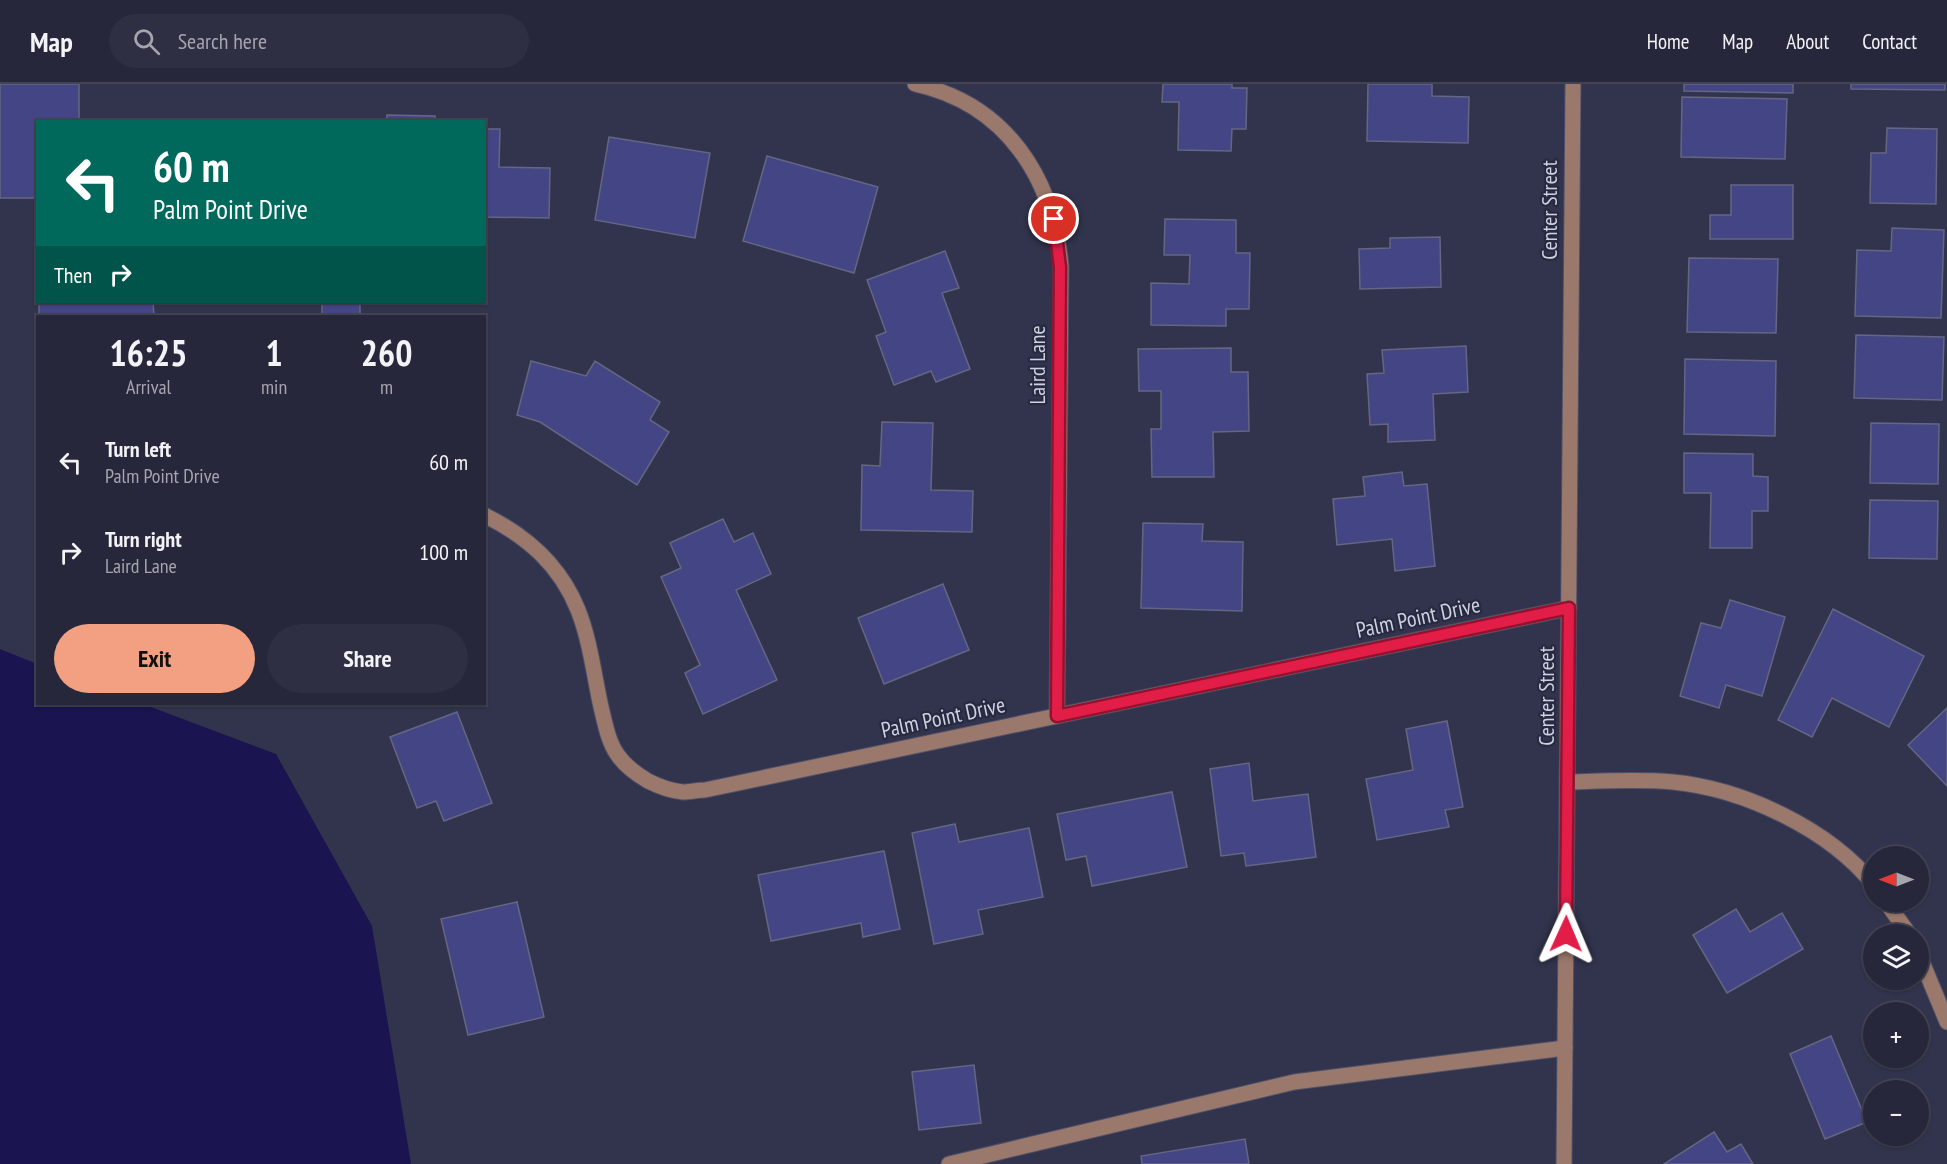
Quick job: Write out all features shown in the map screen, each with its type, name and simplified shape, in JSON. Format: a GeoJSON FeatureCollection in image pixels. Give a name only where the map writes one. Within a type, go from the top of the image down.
{"type":"FeatureCollection","features":[{"type":"Feature","properties":{"kind":"street","name":"Laird Lane"},"geometry":{"type":"LineString","coordinates":[[915,84],[950,95],[971,106],[1008,136],[1037,174],[1054,219],[1060,267],[1057,716]]}},
{"type":"Feature","properties":{"kind":"street","name":"Center Street"},"geometry":{"type":"LineString","coordinates":[[1564,1164],[1573,84]]}},
{"type":"Feature","properties":{"kind":"street","name":"Palm Point Drive"},"geometry":{"type":"LineString","coordinates":[[486,516],[509,527],[531,544],[551,563],[566,586],[578,611],[586,637],[606,730],[617,754],[634,773],[657,786],[682,792],[705,790],[1569,608]]}},
{"type":"Feature","properties":{"kind":"street"},"geometry":{"type":"LineString","coordinates":[[1568,782],[1674,782],[1746,798],[1791,818],[1833,846],[1863,875]]}},
{"type":"Feature","properties":{"kind":"street"},"geometry":{"type":"LineString","coordinates":[[1929,979],[1947,1022]]}},
{"type":"Feature","properties":{"kind":"street"},"geometry":{"type":"LineString","coordinates":[[949,1164],[1293,1082],[1565,1048]]}},
{"type":"Feature","properties":{"kind":"shaded area"},"geometry":{"type":"Polygon","coordinates":[[[0,649],[36,664],[36,705],[146,705],[276,754],[372,926],[411,1164],[0,1164],[0,649]]]}},
{"type":"Feature","properties":{"kind":"building"},"geometry":{"type":"Polygon","coordinates":[[[0,84],[79,84],[79,120],[36,120],[36,198],[0,198],[0,84]]]}},
{"type":"Feature","properties":{"kind":"building"},"geometry":{"type":"Polygon","coordinates":[[[1163,84],[1232,84],[1232,88],[1247,88],[1246,129],[1232,129],[1231,151],[1178,150],[1179,102],[1162,102],[1163,84]]]}},
{"type":"Feature","properties":{"kind":"building"},"geometry":{"type":"Polygon","coordinates":[[[1368,84],[1432,84],[1432,96],[1469,97],[1468,143],[1367,141],[1368,84]]]}},
{"type":"Feature","properties":{"kind":"building"},"geometry":{"type":"Polygon","coordinates":[[[1684,84],[1793,84],[1793,93],[1684,91],[1684,84]]]}},
{"type":"Feature","properties":{"kind":"building"},"geometry":{"type":"Polygon","coordinates":[[[1851,84],[1945,84],[1945,90],[1851,89],[1851,84]]]}},
{"type":"Feature","properties":{"kind":"building"},"geometry":{"type":"Polygon","coordinates":[[[1682,97],[1787,99],[1785,159],[1681,157],[1682,97]]]}},
{"type":"Feature","properties":{"kind":"building"},"geometry":{"type":"Polygon","coordinates":[[[387,115],[435,116],[435,120],[386,120],[387,115]]]}},
{"type":"Feature","properties":{"kind":"building"},"geometry":{"type":"Polygon","coordinates":[[[1887,128],[1937,129],[1936,204],[1870,203],[1871,153],[1886,153],[1887,128]]]}},
{"type":"Feature","properties":{"kind":"building"},"geometry":{"type":"Polygon","coordinates":[[[486,129],[500,129],[499,167],[550,168],[549,218],[486,217],[486,129]]]}},
{"type":"Feature","properties":{"kind":"building"},"geometry":{"type":"Polygon","coordinates":[[[609,137],[710,153],[695,238],[595,220],[609,137]]]}},
{"type":"Feature","properties":{"kind":"building"},"geometry":{"type":"Polygon","coordinates":[[[767,156],[878,187],[854,273],[743,241],[767,156]]]}},
{"type":"Feature","properties":{"kind":"building"},"geometry":{"type":"Polygon","coordinates":[[[1731,185],[1793,185],[1793,239],[1710,239],[1710,215],[1731,215],[1731,185]]]}},
{"type":"Feature","properties":{"kind":"building"},"geometry":{"type":"Polygon","coordinates":[[[1165,219],[1236,220],[1236,253],[1250,253],[1249,309],[1226,309],[1226,326],[1151,325],[1151,283],[1189,284],[1190,255],[1164,255],[1165,219]]]}},
{"type":"Feature","properties":{"kind":"building"},"geometry":{"type":"Polygon","coordinates":[[[1892,228],[1944,230],[1941,318],[1855,316],[1857,250],[1891,251],[1892,228]]]}},
{"type":"Feature","properties":{"kind":"building"},"geometry":{"type":"Polygon","coordinates":[[[1440,237],[1441,287],[1360,289],[1359,249],[1390,248],[1390,238],[1440,237]]]}},
{"type":"Feature","properties":{"kind":"building"},"geometry":{"type":"Polygon","coordinates":[[[945,251],[959,288],[942,293],[970,369],[936,382],[931,371],[894,385],[876,336],[886,332],[867,280],[945,251]]]}},
{"type":"Feature","properties":{"kind":"building"},"geometry":{"type":"Polygon","coordinates":[[[1689,258],[1778,259],[1776,333],[1687,332],[1689,258]]]}},
{"type":"Feature","properties":{"kind":"building"},"geometry":{"type":"Polygon","coordinates":[[[39,303],[153,303],[154,315],[39,315],[39,303]]]}},
{"type":"Feature","properties":{"kind":"building"},"geometry":{"type":"Polygon","coordinates":[[[322,303],[360,303],[360,315],[322,315],[322,303]]]}},
{"type":"Feature","properties":{"kind":"building"},"geometry":{"type":"Polygon","coordinates":[[[1856,335],[1944,337],[1942,400],[1854,398],[1856,335]]]}},
{"type":"Feature","properties":{"kind":"building"},"geometry":{"type":"Polygon","coordinates":[[[1466,346],[1468,392],[1433,394],[1435,440],[1388,442],[1388,424],[1370,425],[1367,374],[1384,373],[1382,350],[1466,346]]]}},
{"type":"Feature","properties":{"kind":"building"},"geometry":{"type":"Polygon","coordinates":[[[1231,348],[1231,372],[1248,372],[1249,431],[1213,432],[1214,477],[1152,477],[1151,429],[1161,429],[1161,391],[1139,391],[1138,349],[1231,348]]]}},
{"type":"Feature","properties":{"kind":"building"},"geometry":{"type":"Polygon","coordinates":[[[1685,359],[1776,361],[1775,436],[1684,434],[1685,359]]]}},
{"type":"Feature","properties":{"kind":"building"},"geometry":{"type":"Polygon","coordinates":[[[531,361],[586,376],[595,361],[660,402],[650,420],[669,432],[637,485],[540,422],[517,415],[531,361]]]}},
{"type":"Feature","properties":{"kind":"building"},"geometry":{"type":"Polygon","coordinates":[[[882,422],[933,423],[931,490],[973,491],[972,532],[861,530],[862,465],[880,466],[882,422]]]}},
{"type":"Feature","properties":{"kind":"building"},"geometry":{"type":"Polygon","coordinates":[[[1871,423],[1939,424],[1938,484],[1870,483],[1871,423]]]}},
{"type":"Feature","properties":{"kind":"building"},"geometry":{"type":"Polygon","coordinates":[[[1684,453],[1753,454],[1753,476],[1768,477],[1768,511],[1752,511],[1752,548],[1710,548],[1711,493],[1684,493],[1684,453]]]}},
{"type":"Feature","properties":{"kind":"building"},"geometry":{"type":"Polygon","coordinates":[[[1402,472],[1404,486],[1427,484],[1435,566],[1395,571],[1392,539],[1337,545],[1333,499],[1365,496],[1363,477],[1402,472]]]}},
{"type":"Feature","properties":{"kind":"building"},"geometry":{"type":"Polygon","coordinates":[[[1870,500],[1938,501],[1937,559],[1869,558],[1870,500]]]}},
{"type":"Feature","properties":{"kind":"building"},"geometry":{"type":"Polygon","coordinates":[[[723,519],[734,542],[753,533],[771,574],[736,590],[777,680],[703,714],[685,673],[700,665],[661,577],[681,568],[670,543],[723,519]]]}},
{"type":"Feature","properties":{"kind":"building"},"geometry":{"type":"Polygon","coordinates":[[[1143,523],[1203,524],[1202,541],[1243,542],[1242,611],[1141,608],[1143,523]]]}},
{"type":"Feature","properties":{"kind":"building"},"geometry":{"type":"Polygon","coordinates":[[[943,584],[969,650],[884,684],[858,618],[943,584]]]}},
{"type":"Feature","properties":{"kind":"building"},"geometry":{"type":"Polygon","coordinates":[[[1730,600],[1785,617],[1762,696],[1726,685],[1719,708],[1680,696],[1701,623],[1721,628],[1730,600]]]}},
{"type":"Feature","properties":{"kind":"building"},"geometry":{"type":"Polygon","coordinates":[[[1833,609],[1924,656],[1889,727],[1832,698],[1812,737],[1778,720],[1833,609]]]}},
{"type":"Feature","properties":{"kind":"building"},"geometry":{"type":"Polygon","coordinates":[[[1947,708],[1947,786],[1908,745],[1947,708]]]}},
{"type":"Feature","properties":{"kind":"building"},"geometry":{"type":"Polygon","coordinates":[[[457,712],[492,803],[444,821],[436,801],[417,808],[390,737],[457,712]]]}},
{"type":"Feature","properties":{"kind":"building"},"geometry":{"type":"Polygon","coordinates":[[[1447,721],[1463,807],[1445,810],[1449,827],[1377,840],[1366,779],[1413,770],[1406,729],[1447,721]]]}},
{"type":"Feature","properties":{"kind":"building"},"geometry":{"type":"Polygon","coordinates":[[[1249,763],[1253,801],[1308,794],[1316,857],[1246,866],[1244,853],[1221,856],[1210,769],[1249,763]]]}},
{"type":"Feature","properties":{"kind":"building"},"geometry":{"type":"Polygon","coordinates":[[[1172,792],[1187,867],[1092,886],[1086,856],[1066,860],[1057,814],[1172,792]]]}},
{"type":"Feature","properties":{"kind":"building"},"geometry":{"type":"Polygon","coordinates":[[[955,824],[959,842],[1029,828],[1043,897],[978,910],[983,934],[934,944],[912,833],[955,824]]]}},
{"type":"Feature","properties":{"kind":"building"},"geometry":{"type":"Polygon","coordinates":[[[884,851],[900,929],[863,937],[861,923],[771,941],[758,875],[884,851]]]}},
{"type":"Feature","properties":{"kind":"building"},"geometry":{"type":"Polygon","coordinates":[[[517,902],[544,1017],[468,1035],[441,919],[517,902]]]}},
{"type":"Feature","properties":{"kind":"building"},"geometry":{"type":"Polygon","coordinates":[[[1736,909],[1750,932],[1782,913],[1803,949],[1727,993],[1693,935],[1736,909]]]}},
{"type":"Feature","properties":{"kind":"building"},"geometry":{"type":"Polygon","coordinates":[[[1831,1036],[1863,1112],[1863,1124],[1825,1139],[1790,1054],[1831,1036]]]}},
{"type":"Feature","properties":{"kind":"building"},"geometry":{"type":"Polygon","coordinates":[[[974,1065],[981,1123],[919,1130],[912,1072],[974,1065]]]}},
{"type":"Feature","properties":{"kind":"building"},"geometry":{"type":"Polygon","coordinates":[[[1714,1132],[1727,1152],[1741,1144],[1753,1164],[1664,1164],[1714,1132]]]}},
{"type":"Feature","properties":{"kind":"building"},"geometry":{"type":"Polygon","coordinates":[[[1245,1139],[1249,1164],[1142,1164],[1141,1156],[1245,1139]]]}},
{"type":"Feature","properties":{"kind":"route"},"geometry":{"type":"LineString","coordinates":[[1054,219],[1059,242],[1060,267],[1057,716],[1569,608],[1566,934]]}}]}
